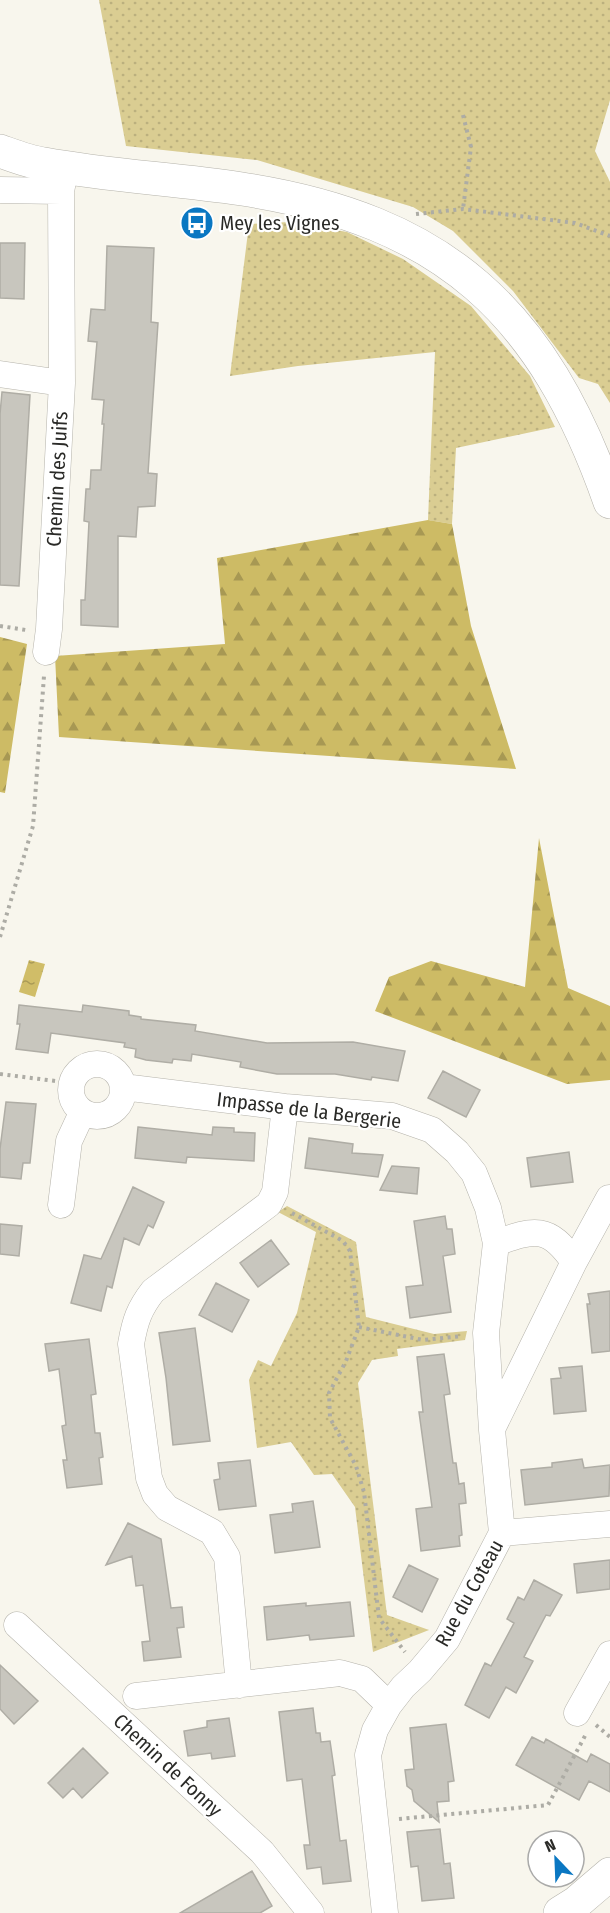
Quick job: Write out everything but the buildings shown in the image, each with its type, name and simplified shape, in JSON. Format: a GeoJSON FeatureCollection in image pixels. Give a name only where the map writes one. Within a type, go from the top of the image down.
{"type":"FeatureCollection","features":[{"type":"Feature","properties":{"kind":"main road"},"geometry":{"type":"LineString","coordinates":[[0,152],[74,176],[243,189],[296,200],[349,214],[394,232],[441,258],[478,285],[522,332],[556,379],[578,423],[610,502]]}},
{"type":"Feature","properties":{"kind":"main road"},"geometry":{"type":"LineString","coordinates":[[560,1913],[576,1903],[610,1874]]}},
{"type":"Feature","properties":{"kind":"street"},"geometry":{"type":"LineString","coordinates":[[0,190],[74,176]]}},
{"type":"Feature","properties":{"kind":"street","name":"Chemin des Juifs"},"geometry":{"type":"LineString","coordinates":[[45,652],[49,629],[74,176]]}},
{"type":"Feature","properties":{"kind":"street"},"geometry":{"type":"LineString","coordinates":[[0,374],[62,383]]}},
{"type":"Feature","properties":{"kind":"street"},"geometry":{"type":"LineString","coordinates":[[94,1064],[104,1064],[114,1069],[123,1087],[122,1099],[116,1109],[105,1115],[94,1117],[82,1113],[72,1099],[71,1083],[76,1073],[94,1064]]}},
{"type":"Feature","properties":{"kind":"street","name":"Impasse de la Bergerie"},"geometry":{"type":"LineString","coordinates":[[123,1087],[285,1107],[393,1116],[432,1130],[457,1152],[474,1173]]}},
{"type":"Feature","properties":{"kind":"street"},"geometry":{"type":"LineString","coordinates":[[239,1684],[227,1557],[212,1532],[167,1508],[155,1494],[149,1478],[131,1344],[141,1307],[153,1291],[269,1204],[275,1192],[285,1107]]}},
{"type":"Feature","properties":{"kind":"street"},"geometry":{"type":"LineString","coordinates":[[61,1205],[69,1140],[82,1113]]}},
{"type":"Feature","properties":{"kind":"street","name":"Rue du Coteau"},"geometry":{"type":"LineString","coordinates":[[385,1913],[368,1755],[375,1730],[388,1705],[447,1639],[502,1533],[486,1334],[496,1243],[488,1208],[474,1173]]}},
{"type":"Feature","properties":{"kind":"street"},"geometry":{"type":"LineString","coordinates":[[492,1430],[603,1198]]}},
{"type":"Feature","properties":{"kind":"street"},"geometry":{"type":"LineString","coordinates":[[496,1243],[524,1232],[546,1234],[563,1246],[574,1262]]}},
{"type":"Feature","properties":{"kind":"street"},"geometry":{"type":"LineString","coordinates":[[502,1533],[610,1524]]}},
{"type":"Feature","properties":{"kind":"street","name":"Chemin de Fonny"},"geometry":{"type":"LineString","coordinates":[[17,1625],[262,1852],[311,1913]]}},
{"type":"Feature","properties":{"kind":"street"},"geometry":{"type":"LineString","coordinates":[[585,1718],[610,1654]]}},
{"type":"Feature","properties":{"kind":"street"},"geometry":{"type":"LineString","coordinates":[[136,1696],[340,1673],[362,1679],[388,1705]]}},
{"type":"Feature","properties":{"kind":"path"},"geometry":{"type":"LineString","coordinates":[[463,115],[471,147],[464,209]]}},
{"type":"Feature","properties":{"kind":"path"},"geometry":{"type":"LineString","coordinates":[[394,232],[418,213],[464,209],[575,223],[610,236]]}},
{"type":"Feature","properties":{"kind":"path"},"geometry":{"type":"LineString","coordinates":[[0,937],[33,826],[45,652]]}},
{"type":"Feature","properties":{"kind":"path"},"geometry":{"type":"LineString","coordinates":[[0,1074],[71,1083]]}},
{"type":"Feature","properties":{"kind":"path"},"geometry":{"type":"LineString","coordinates":[[275,1192],[295,1215],[339,1239],[349,1248],[359,1327],[346,1361],[329,1393],[330,1418],[356,1466],[364,1492],[379,1618],[420,1671]]}},
{"type":"Feature","properties":{"kind":"path"},"geometry":{"type":"LineString","coordinates":[[359,1327],[423,1340],[486,1334]]}},
{"type":"Feature","properties":{"kind":"path"},"geometry":{"type":"LineString","coordinates":[[375,1822],[548,1805],[585,1718],[610,1737]]}},
{"type":"Feature","properties":{"kind":"shaded area"},"geometry":{"type":"Polygon","coordinates":[[[99,0],[610,0],[610,100],[595,151],[610,182],[610,403],[598,384],[579,378],[513,291],[453,231],[413,207],[257,160],[126,146],[99,0]]]}},
{"type":"Feature","properties":{"kind":"shaded area"},"geometry":{"type":"Polygon","coordinates":[[[290,222],[347,232],[403,259],[471,306],[530,376],[555,427],[456,448],[452,524],[428,520],[435,352],[298,366],[230,376],[249,224],[290,222]]]}},
{"type":"Feature","properties":{"kind":"shaded area"},"geometry":{"type":"Polygon","coordinates":[[[287,1206],[356,1242],[366,1317],[434,1334],[467,1331],[465,1340],[397,1349],[398,1356],[372,1360],[358,1383],[387,1615],[429,1630],[373,1652],[355,1507],[332,1474],[314,1475],[291,1442],[257,1448],[249,1380],[258,1360],[271,1366],[297,1313],[316,1232],[278,1212],[287,1206]]]}},
{"type":"Feature","properties":{"kind":"green space"},"geometry":{"type":"Polygon","coordinates":[[[428,520],[452,524],[471,626],[516,769],[59,737],[55,656],[225,644],[217,558],[428,520]]]}},
{"type":"Feature","properties":{"kind":"green space"},"geometry":{"type":"Polygon","coordinates":[[[0,637],[27,644],[5,793],[0,792],[0,637]]]}},
{"type":"Feature","properties":{"kind":"green space"},"geometry":{"type":"Polygon","coordinates":[[[539,838],[568,988],[610,1006],[610,1080],[567,1084],[375,1011],[389,977],[431,961],[525,987],[539,838]]]}},
{"type":"Feature","properties":{"kind":"water"},"geometry":{"type":"Polygon","coordinates":[[[29,960],[45,964],[35,997],[19,992],[29,960]]]}},
{"type":"Feature","properties":{"kind":"place","name":"Mey les Vignes"},"geometry":{"type":"Point","coordinates":[197,223]}}]}
